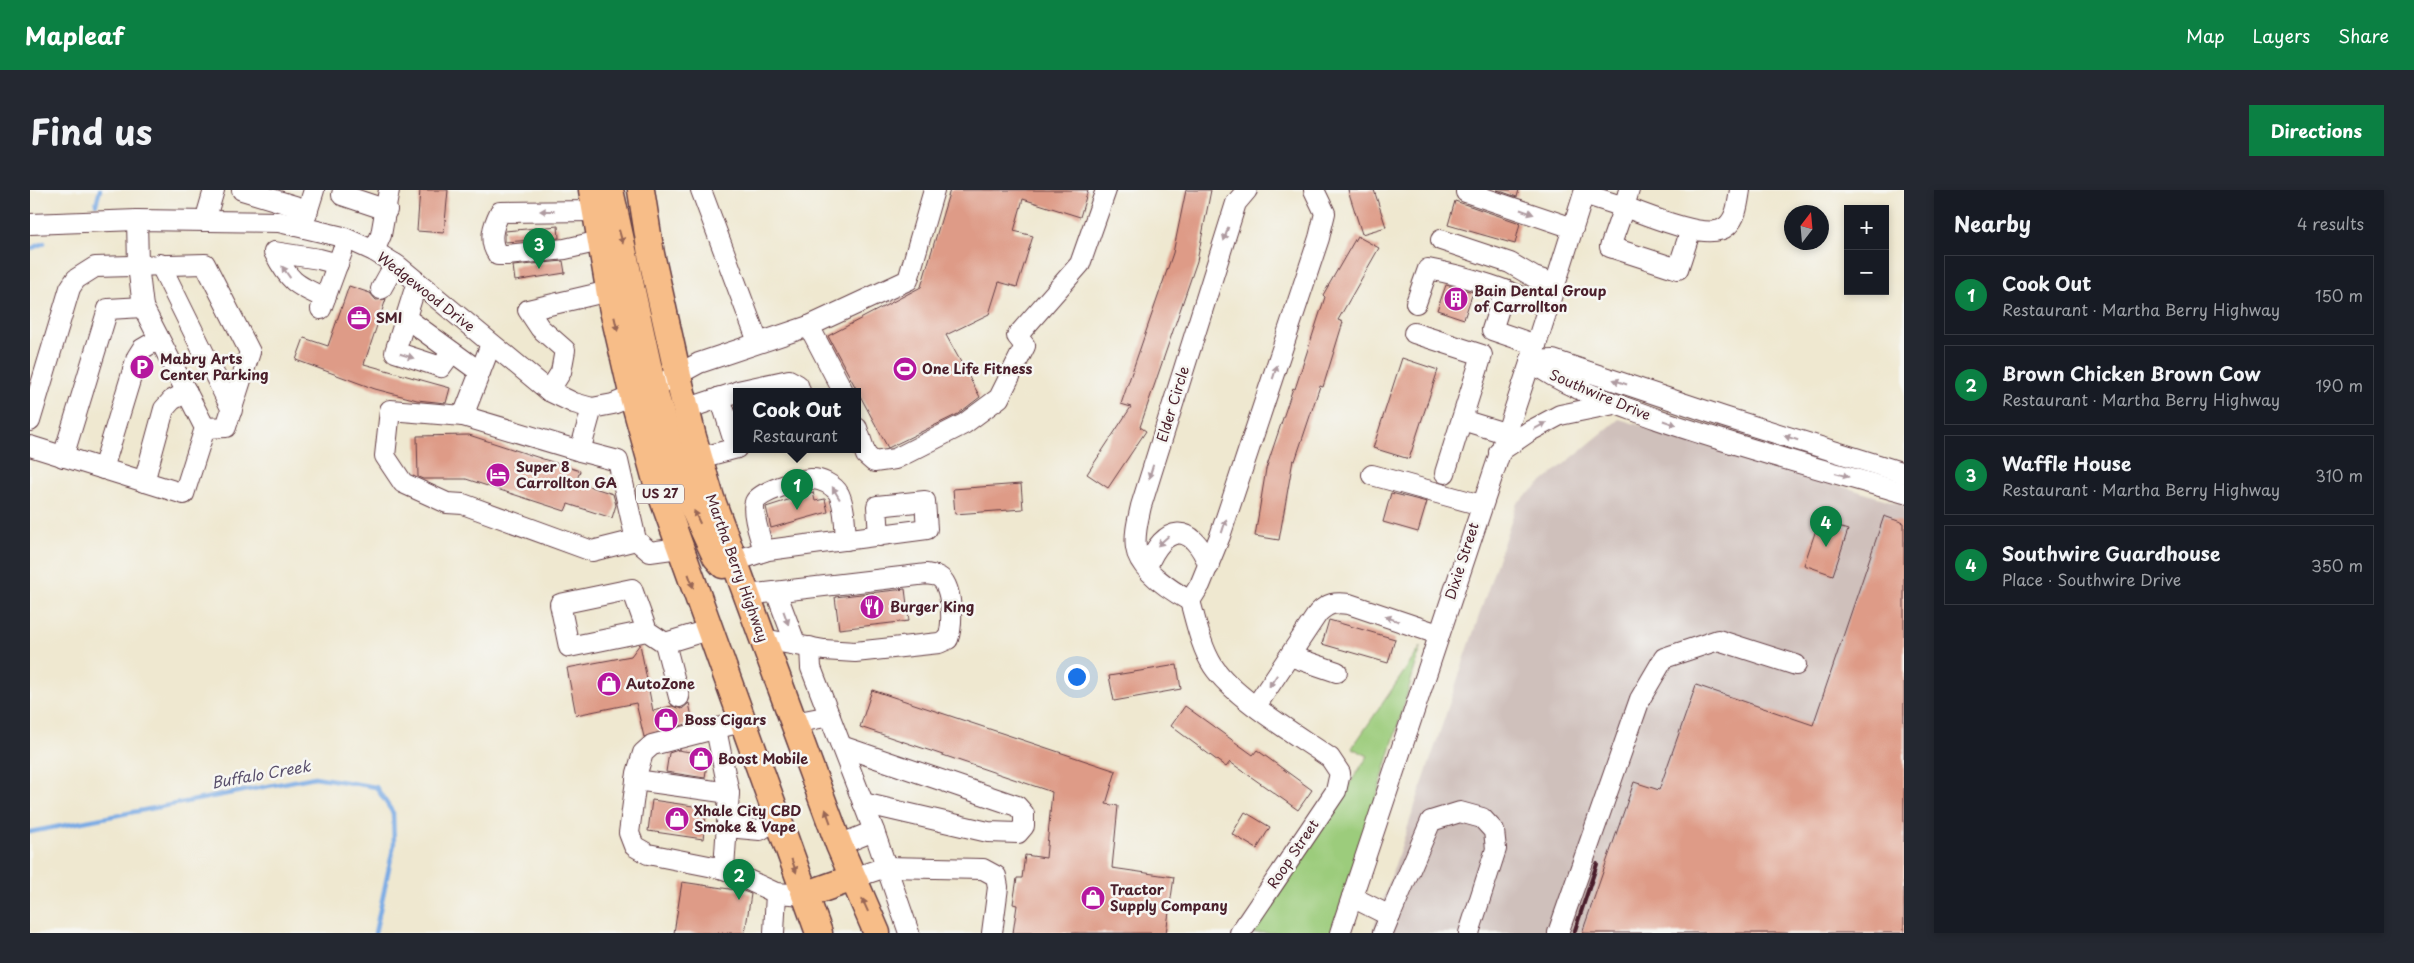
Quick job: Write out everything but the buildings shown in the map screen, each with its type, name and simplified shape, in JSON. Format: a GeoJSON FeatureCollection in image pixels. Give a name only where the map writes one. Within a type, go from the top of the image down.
{"type":"FeatureCollection","features":[{"type":"Feature","properties":{"kind":"main road"},"geometry":{"type":"LineString","coordinates":[[610,190],[643,393],[716,557],[745,590]]}},
{"type":"Feature","properties":{"kind":"main road","name":"Martha Berry Highway"},"geometry":{"type":"LineString","coordinates":[[641,190],[650,254],[699,458],[838,845],[877,933]]}},
{"type":"Feature","properties":{"kind":"main road","name":"US 27"},"geometry":{"type":"LineString","coordinates":[[594,201],[609,291],[643,393],[655,477],[708,630],[819,933]]}},
{"type":"Feature","properties":{"kind":"main road"},"geometry":{"type":"LineString","coordinates":[[805,895],[853,878]]}},
{"type":"Feature","properties":{"kind":"street"},"geometry":{"type":"LineString","coordinates":[[205,220],[214,190]]}},
{"type":"Feature","properties":{"kind":"street"},"geometry":{"type":"LineString","coordinates":[[242,190],[305,218],[314,190]]}},
{"type":"Feature","properties":{"kind":"street"},"geometry":{"type":"LineString","coordinates":[[344,190],[342,195],[387,210]]}},
{"type":"Feature","properties":{"kind":"street"},"geometry":{"type":"LineString","coordinates":[[374,251],[381,235],[387,210],[389,190]]}},
{"type":"Feature","properties":{"kind":"street"},"geometry":{"type":"LineString","coordinates":[[701,190],[758,342]]}},
{"type":"Feature","properties":{"kind":"street"},"geometry":{"type":"LineString","coordinates":[[580,451],[592,408],[613,404],[643,393],[678,376],[699,363],[809,326],[908,280],[934,190]]}},
{"type":"Feature","properties":{"kind":"street"},"geometry":{"type":"LineString","coordinates":[[861,440],[866,455],[874,462],[895,459],[964,424],[999,398],[1025,346],[1017,336],[1080,264],[1106,190]]}},
{"type":"Feature","properties":{"kind":"street","name":"Elder Circle"},"geometry":{"type":"LineString","coordinates":[[1190,601],[1164,585],[1146,567],[1136,550],[1135,537],[1141,506],[1236,203],[1247,190]]}},
{"type":"Feature","properties":{"kind":"street"},"geometry":{"type":"LineString","coordinates":[[1314,190],[1325,213],[1319,238],[1209,566],[1200,586],[1190,601],[1202,643],[1212,666],[1228,685],[1256,706],[1318,612],[1326,605],[1336,602],[1349,604],[1438,634]]}},
{"type":"Feature","properties":{"kind":"street"},"geometry":{"type":"LineString","coordinates":[[1467,190],[1466,192],[1573,228]]}},
{"type":"Feature","properties":{"kind":"street"},"geometry":{"type":"LineString","coordinates":[[1585,192],[1627,198],[1691,229],[1711,233],[1720,231],[1728,226],[1736,212],[1740,190]]}},
{"type":"Feature","properties":{"kind":"street","name":"Dixie Street"},"geometry":{"type":"LineString","coordinates":[[1340,933],[1585,192]]}},
{"type":"Feature","properties":{"kind":"street"},"geometry":{"type":"LineString","coordinates":[[1627,198],[1610,247],[1678,269],[1691,229]]}},
{"type":"Feature","properties":{"kind":"street"},"geometry":{"type":"LineString","coordinates":[[594,201],[500,212],[494,223],[493,248],[498,254],[507,256],[565,249],[600,241]]}},
{"type":"Feature","properties":{"kind":"street","name":"Wedgewood Drive"},"geometry":{"type":"LineString","coordinates":[[30,224],[137,220],[279,222],[305,218],[374,251],[395,264],[549,390],[574,403],[592,408]]}},
{"type":"Feature","properties":{"kind":"street"},"geometry":{"type":"LineString","coordinates":[[30,446],[184,494],[205,428],[143,307],[138,265],[137,220]]}},
{"type":"Feature","properties":{"kind":"street"},"geometry":{"type":"LineString","coordinates":[[338,264],[319,258],[274,252],[285,274],[323,304],[338,264],[347,238]]}},
{"type":"Feature","properties":{"kind":"street"},"geometry":{"type":"LineString","coordinates":[[1441,240],[1510,263],[1534,277],[1556,284]]}},
{"type":"Feature","properties":{"kind":"street"},"geometry":{"type":"LineString","coordinates":[[160,264],[232,410]]}},
{"type":"Feature","properties":{"kind":"street"},"geometry":{"type":"LineString","coordinates":[[30,421],[70,288],[76,279],[94,267],[205,264],[250,352],[226,427],[205,428]]}},
{"type":"Feature","properties":{"kind":"street"},"geometry":{"type":"LineString","coordinates":[[381,289],[395,264]]}},
{"type":"Feature","properties":{"kind":"street"},"geometry":{"type":"LineString","coordinates":[[1416,304],[1428,269],[1466,276],[1548,307]]}},
{"type":"Feature","properties":{"kind":"street"},"geometry":{"type":"LineString","coordinates":[[417,282],[395,352],[441,367],[452,352]]}},
{"type":"Feature","properties":{"kind":"street"},"geometry":{"type":"LineString","coordinates":[[1505,290],[1492,330],[1533,353]]}},
{"type":"Feature","properties":{"kind":"street"},"geometry":{"type":"LineString","coordinates":[[549,390],[561,372],[565,350],[540,328],[528,310],[609,291]]}},
{"type":"Feature","properties":{"kind":"street"},"geometry":{"type":"LineString","coordinates":[[63,457],[108,309],[143,307]]}},
{"type":"Feature","properties":{"kind":"street"},"geometry":{"type":"LineString","coordinates":[[406,318],[480,372]]}},
{"type":"Feature","properties":{"kind":"street"},"geometry":{"type":"LineString","coordinates":[[809,326],[842,388]]}},
{"type":"Feature","properties":{"kind":"street"},"geometry":{"type":"LineString","coordinates":[[1414,333],[1482,355],[1445,473]]}},
{"type":"Feature","properties":{"kind":"street"},"geometry":{"type":"LineString","coordinates":[[103,469],[137,357],[142,349],[159,339]]}},
{"type":"Feature","properties":{"kind":"street"},"geometry":{"type":"LineString","coordinates":[[463,416],[491,344]]}},
{"type":"Feature","properties":{"kind":"street","name":"Southwire Drive"},"geometry":{"type":"LineString","coordinates":[[1533,353],[1550,375],[1614,404],[1718,440],[1904,493]]}},
{"type":"Feature","properties":{"kind":"street","name":"Southwire Drive"},"geometry":{"type":"LineString","coordinates":[[1533,353],[1724,417],[1904,473]]}},
{"type":"Feature","properties":{"kind":"street"},"geometry":{"type":"LineString","coordinates":[[754,388],[790,380],[798,385],[799,388]]}},
{"type":"Feature","properties":{"kind":"street"},"geometry":{"type":"LineString","coordinates":[[144,482],[164,409],[172,400],[186,392]]}},
{"type":"Feature","properties":{"kind":"street"},"geometry":{"type":"LineString","coordinates":[[686,410],[732,393],[733,407]]}},
{"type":"Feature","properties":{"kind":"street"},"geometry":{"type":"LineString","coordinates":[[1499,452],[1530,431],[1560,415],[1614,404]]}},
{"type":"Feature","properties":{"kind":"street"},"geometry":{"type":"LineString","coordinates":[[636,540],[592,551],[463,504],[447,503],[420,493],[403,483],[386,456],[390,410],[463,416],[618,461],[636,540],[650,552],[679,548]]}},
{"type":"Feature","properties":{"kind":"street"},"geometry":{"type":"LineString","coordinates":[[1718,440],[1724,417]]}},
{"type":"Feature","properties":{"kind":"street"},"geometry":{"type":"LineString","coordinates":[[1462,420],[1506,433]]}},
{"type":"Feature","properties":{"kind":"street"},"geometry":{"type":"LineString","coordinates":[[699,458],[733,449]]}},
{"type":"Feature","properties":{"kind":"street"},"geometry":{"type":"LineString","coordinates":[[1820,469],[1826,449]]}},
{"type":"Feature","properties":{"kind":"street"},"geometry":{"type":"LineString","coordinates":[[1372,475],[1481,506]]}},
{"type":"Feature","properties":{"kind":"street"},"geometry":{"type":"LineString","coordinates":[[764,551],[754,510],[755,502],[761,494],[810,479],[822,480],[839,494],[846,540]]}},
{"type":"Feature","properties":{"kind":"street"},"geometry":{"type":"LineString","coordinates":[[1146,567],[1158,544],[1172,534],[1190,537],[1199,544],[1209,566]]}},
{"type":"Feature","properties":{"kind":"street"},"geometry":{"type":"LineString","coordinates":[[735,561],[764,551],[879,536]]}},
{"type":"Feature","properties":{"kind":"street"},"geometry":{"type":"LineString","coordinates":[[745,590],[776,592],[927,574],[938,576],[945,583],[952,613],[951,631],[948,639],[939,643],[854,652],[763,639]]}},
{"type":"Feature","properties":{"kind":"street"},"geometry":{"type":"LineString","coordinates":[[776,592],[803,646],[874,831],[909,933]]}},
{"type":"Feature","properties":{"kind":"street"},"geometry":{"type":"LineString","coordinates":[[665,643],[708,630]]}},
{"type":"Feature","properties":{"kind":"street"},"geometry":{"type":"LineString","coordinates":[[647,631],[665,643],[680,697]]}},
{"type":"Feature","properties":{"kind":"street"},"geometry":{"type":"LineString","coordinates":[[1558,933],[1640,699],[1664,658],[1718,640],[1796,665]]}},
{"type":"Feature","properties":{"kind":"street"},"geometry":{"type":"LineString","coordinates":[[1290,656],[1338,672]]}},
{"type":"Feature","properties":{"kind":"street","name":"Roop Street"},"geometry":{"type":"LineString","coordinates":[[1240,933],[1336,791],[1340,773],[1330,758],[1256,706]]}},
{"type":"Feature","properties":{"kind":"street"},"geometry":{"type":"LineString","coordinates":[[794,723],[830,716]]}},
{"type":"Feature","properties":{"kind":"street"},"geometry":{"type":"LineString","coordinates":[[742,722],[652,745],[643,752],[636,780],[629,833],[634,846],[648,854],[724,869],[776,893],[805,895]]}},
{"type":"Feature","properties":{"kind":"street"},"geometry":{"type":"LineString","coordinates":[[716,729],[729,794],[724,869]]}},
{"type":"Feature","properties":{"kind":"street"},"geometry":{"type":"LineString","coordinates":[[842,746],[1017,806],[1024,814],[1024,826],[1018,833],[988,832],[863,803]]}},
{"type":"Feature","properties":{"kind":"street"},"geometry":{"type":"LineString","coordinates":[[636,780],[729,794]]}},
{"type":"Feature","properties":{"kind":"street"},"geometry":{"type":"LineString","coordinates":[[1352,897],[1387,924],[1431,821],[1460,812],[1482,818],[1494,831],[1496,849],[1469,933]]}},
{"type":"Feature","properties":{"kind":"street"},"geometry":{"type":"LineString","coordinates":[[727,827],[760,830],[777,819]]}},
{"type":"Feature","properties":{"kind":"street"},"geometry":{"type":"LineString","coordinates":[[838,845],[874,831]]}},
{"type":"Feature","properties":{"kind":"street"},"geometry":{"type":"LineString","coordinates":[[853,878],[886,867],[983,869],[996,876],[998,887],[992,933]]}},
{"type":"Feature","properties":{"kind":"street"},"geometry":{"type":"LineString","coordinates":[[774,933],[776,893]]}},
{"type":"Feature","properties":{"kind":"shaded area"},"geometry":{"type":"Polygon","coordinates":[[[1619,419],[1904,505],[1904,933],[1372,933],[1517,503],[1619,419]]]}},
{"type":"Feature","properties":{"kind":"green space"},"geometry":{"type":"Polygon","coordinates":[[[1421,647],[1379,789],[1331,933],[1250,933],[1368,756],[1352,748],[1421,647]]]}},
{"type":"Feature","properties":{"kind":"waterway"},"geometry":{"type":"LineString","coordinates":[[96,204],[100,190]]}},
{"type":"Feature","properties":{"kind":"waterway"},"geometry":{"type":"LineString","coordinates":[[30,249],[44,243]]}},
{"type":"Feature","properties":{"kind":"waterway","name":"Buffalo Creek"},"geometry":{"type":"LineString","coordinates":[[30,832],[315,777],[376,787],[393,813],[394,844],[375,933]]}},
{"type":"Feature","properties":{"kind":"railway"},"geometry":{"type":"LineString","coordinates":[[1574,933],[1597,864]]}},
{"type":"Feature","properties":{"kind":"place","name":"Waffle House"},"geometry":{"type":"Point","coordinates":[539,269]}},
{"type":"Feature","properties":{"kind":"place","name":"Bain Dental Group of Carrollton"},"geometry":{"type":"Point","coordinates":[1456,299]}},
{"type":"Feature","properties":{"kind":"place","name":"SMI"},"geometry":{"type":"Point","coordinates":[359,318]}},
{"type":"Feature","properties":{"kind":"place","name":"Mabry Arts Center Parking"},"geometry":{"type":"Point","coordinates":[142,367]}},
{"type":"Feature","properties":{"kind":"place","name":"One Life Fitness"},"geometry":{"type":"Point","coordinates":[905,369]}},
{"type":"Feature","properties":{"kind":"place","name":"Super 8 Carrollton GA"},"geometry":{"type":"Point","coordinates":[498,475]}},
{"type":"Feature","properties":{"kind":"place","name":"Cook Out"},"geometry":{"type":"Point","coordinates":[797,510]}},
{"type":"Feature","properties":{"kind":"place","name":"Southwire Guardhouse"},"geometry":{"type":"Point","coordinates":[1826,547]}},
{"type":"Feature","properties":{"kind":"place","name":"Burger King"},"geometry":{"type":"Point","coordinates":[872,607]}},
{"type":"Feature","properties":{"kind":"place","name":"AutoZone"},"geometry":{"type":"Point","coordinates":[609,684]}},
{"type":"Feature","properties":{"kind":"place","name":"Boss Cigars"},"geometry":{"type":"Point","coordinates":[666,720]}},
{"type":"Feature","properties":{"kind":"place","name":"Boost Mobile"},"geometry":{"type":"Point","coordinates":[701,759]}},
{"type":"Feature","properties":{"kind":"place","name":"Xhale City CBD Smoke & Vape"},"geometry":{"type":"Point","coordinates":[677,819]}},
{"type":"Feature","properties":{"kind":"place","name":"Tractor Supply Company"},"geometry":{"type":"Point","coordinates":[1093,898]}},
{"type":"Feature","properties":{"kind":"place","name":"Brown Chicken Brown Cow"},"geometry":{"type":"Point","coordinates":[739,900]}}]}
